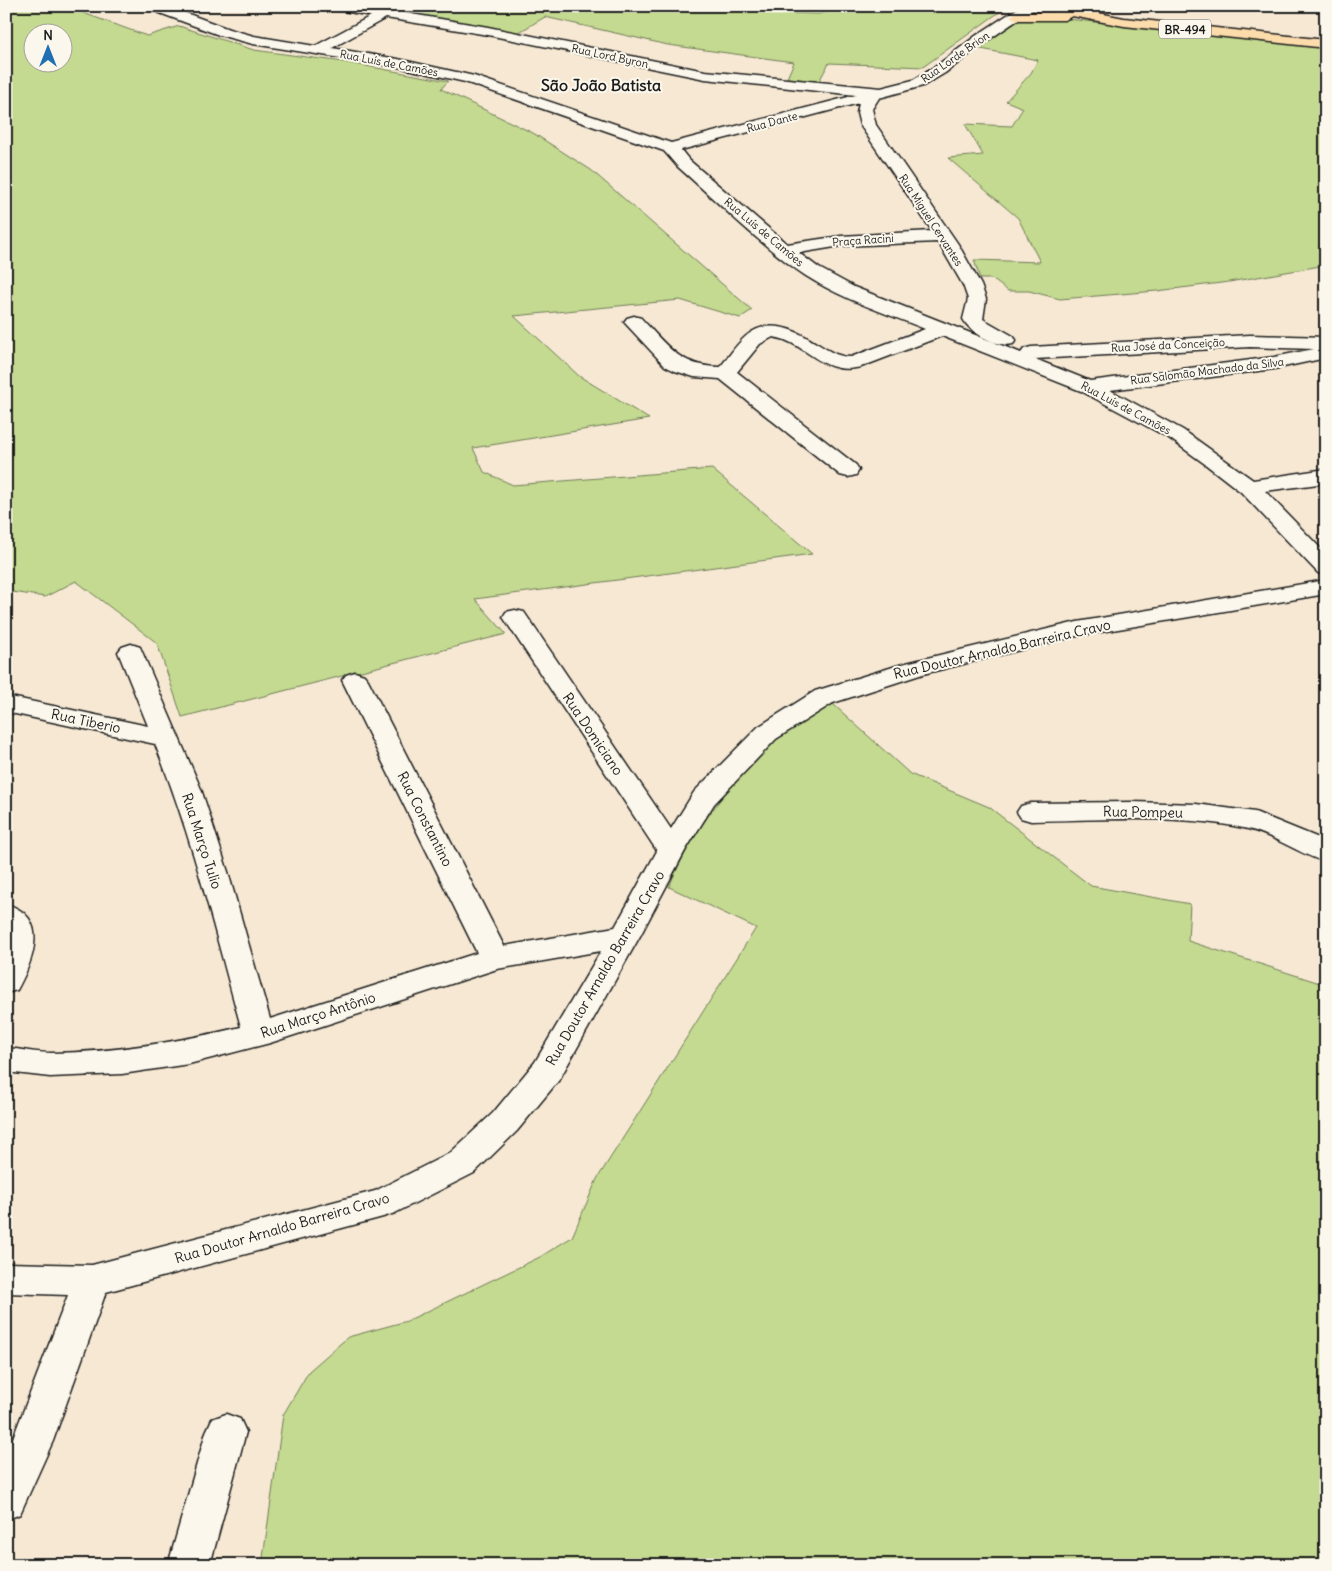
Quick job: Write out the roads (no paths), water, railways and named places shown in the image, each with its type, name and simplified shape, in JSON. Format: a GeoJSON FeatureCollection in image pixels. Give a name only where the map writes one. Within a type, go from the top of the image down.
{"type":"FeatureCollection","features":[{"type":"Feature","properties":{"kind":"highway","name":"BR-494"},"geometry":{"type":"LineString","coordinates":[[1045,6],[1086,16],[1326,44]]}},
{"type":"Feature","properties":{"kind":"highway"},"geometry":{"type":"LineString","coordinates":[[1017,16],[1086,16]]}},
{"type":"Feature","properties":{"kind":"street","name":"Rua Luís de Camões"},"geometry":{"type":"LineString","coordinates":[[154,6],[238,36],[398,63],[470,79],[670,148],[682,163],[783,250],[813,272],[847,291],[1088,387],[1176,434],[1250,487],[1326,568]]}},
{"type":"Feature","properties":{"kind":"street","name":"Rua Lord Byron"},"geometry":{"type":"LineString","coordinates":[[338,6],[488,31],[705,75],[878,94]]}},
{"type":"Feature","properties":{"kind":"street","name":"Rua Lorde Brion"},"geometry":{"type":"LineString","coordinates":[[878,94],[907,87],[926,79],[982,38],[1031,6]]}},
{"type":"Feature","properties":{"kind":"street"},"geometry":{"type":"LineString","coordinates":[[318,50],[384,14]]}},
{"type":"Feature","properties":{"kind":"street"},"geometry":{"type":"LineString","coordinates":[[827,107],[863,115],[866,105],[878,94]]}},
{"type":"Feature","properties":{"kind":"street","name":"Rua Dante"},"geometry":{"type":"LineString","coordinates":[[670,148],[878,94]]}},
{"type":"Feature","properties":{"kind":"street","name":"Rua Miguel Cervantes"},"geometry":{"type":"LineString","coordinates":[[863,115],[943,236],[972,285],[977,299],[974,322],[1088,387]]}},
{"type":"Feature","properties":{"kind":"street","name":"Praça Racini"},"geometry":{"type":"LineString","coordinates":[[783,250],[841,241],[943,236]]}},
{"type":"Feature","properties":{"kind":"street"},"geometry":{"type":"LineString","coordinates":[[634,322],[676,365],[691,372],[707,374],[725,373],[848,470]]}},
{"type":"Feature","properties":{"kind":"street"},"geometry":{"type":"LineString","coordinates":[[725,373],[753,340],[760,335],[772,332],[786,334],[832,360],[842,363],[854,363],[942,329]]}},
{"type":"Feature","properties":{"kind":"street","name":"Rua José da Conceição"},"geometry":{"type":"LineString","coordinates":[[1031,353],[1186,343],[1306,341],[1325,351]]}},
{"type":"Feature","properties":{"kind":"street","name":"Rua Salomão Machado da Silva"},"geometry":{"type":"LineString","coordinates":[[1088,387],[1274,363],[1325,351]]}},
{"type":"Feature","properties":{"kind":"street"},"geometry":{"type":"LineString","coordinates":[[1250,487],[1326,476]]}},
{"type":"Feature","properties":{"kind":"street","name":"Rua Doutor Arnaldo Barreira Cravo"},"geometry":{"type":"LineString","coordinates":[[6,1278],[92,1280],[383,1203],[462,1163],[505,1122],[547,1071],[625,936],[670,851],[704,798],[767,733],[824,697],[915,668],[1077,629],[1326,588]]}},
{"type":"Feature","properties":{"kind":"street","name":"Rua Domiciano"},"geometry":{"type":"LineString","coordinates":[[515,617],[670,851]]}},
{"type":"Feature","properties":{"kind":"street","name":"Rua Março Tulio"},"geometry":{"type":"LineString","coordinates":[[131,652],[186,789],[213,872],[259,1035]]}},
{"type":"Feature","properties":{"kind":"street","name":"Rua Constantino"},"geometry":{"type":"LineString","coordinates":[[355,680],[495,958]]}},
{"type":"Feature","properties":{"kind":"street","name":"Rua Tiberio"},"geometry":{"type":"LineString","coordinates":[[6,704],[166,738]]}},
{"type":"Feature","properties":{"kind":"street","name":"Rua Pompeu"},"geometry":{"type":"LineString","coordinates":[[1031,812],[1133,810],[1187,812],[1255,821],[1326,837]]}},
{"type":"Feature","properties":{"kind":"street","name":"Rua Pompeu"},"geometry":{"type":"LineString","coordinates":[[1255,821],[1326,852]]}},
{"type":"Feature","properties":{"kind":"street"},"geometry":{"type":"LineString","coordinates":[[6,914],[18,927],[19,944],[17,964],[6,982]]}},
{"type":"Feature","properties":{"kind":"street","name":"Rua Março Antônio"},"geometry":{"type":"LineString","coordinates":[[6,1060],[50,1065],[122,1062],[189,1052],[259,1035],[495,958],[625,936]]}},
{"type":"Feature","properties":{"kind":"street"},"geometry":{"type":"LineString","coordinates":[[6,1501],[33,1441],[92,1280]]}},
{"type":"Feature","properties":{"kind":"street"},"geometry":{"type":"LineString","coordinates":[[189,1565],[226,1432]]}},
{"type":"Feature","properties":{"kind":"district","name":"São João Batista"},"geometry":{"type":"Point","coordinates":[601,85]}}]}
